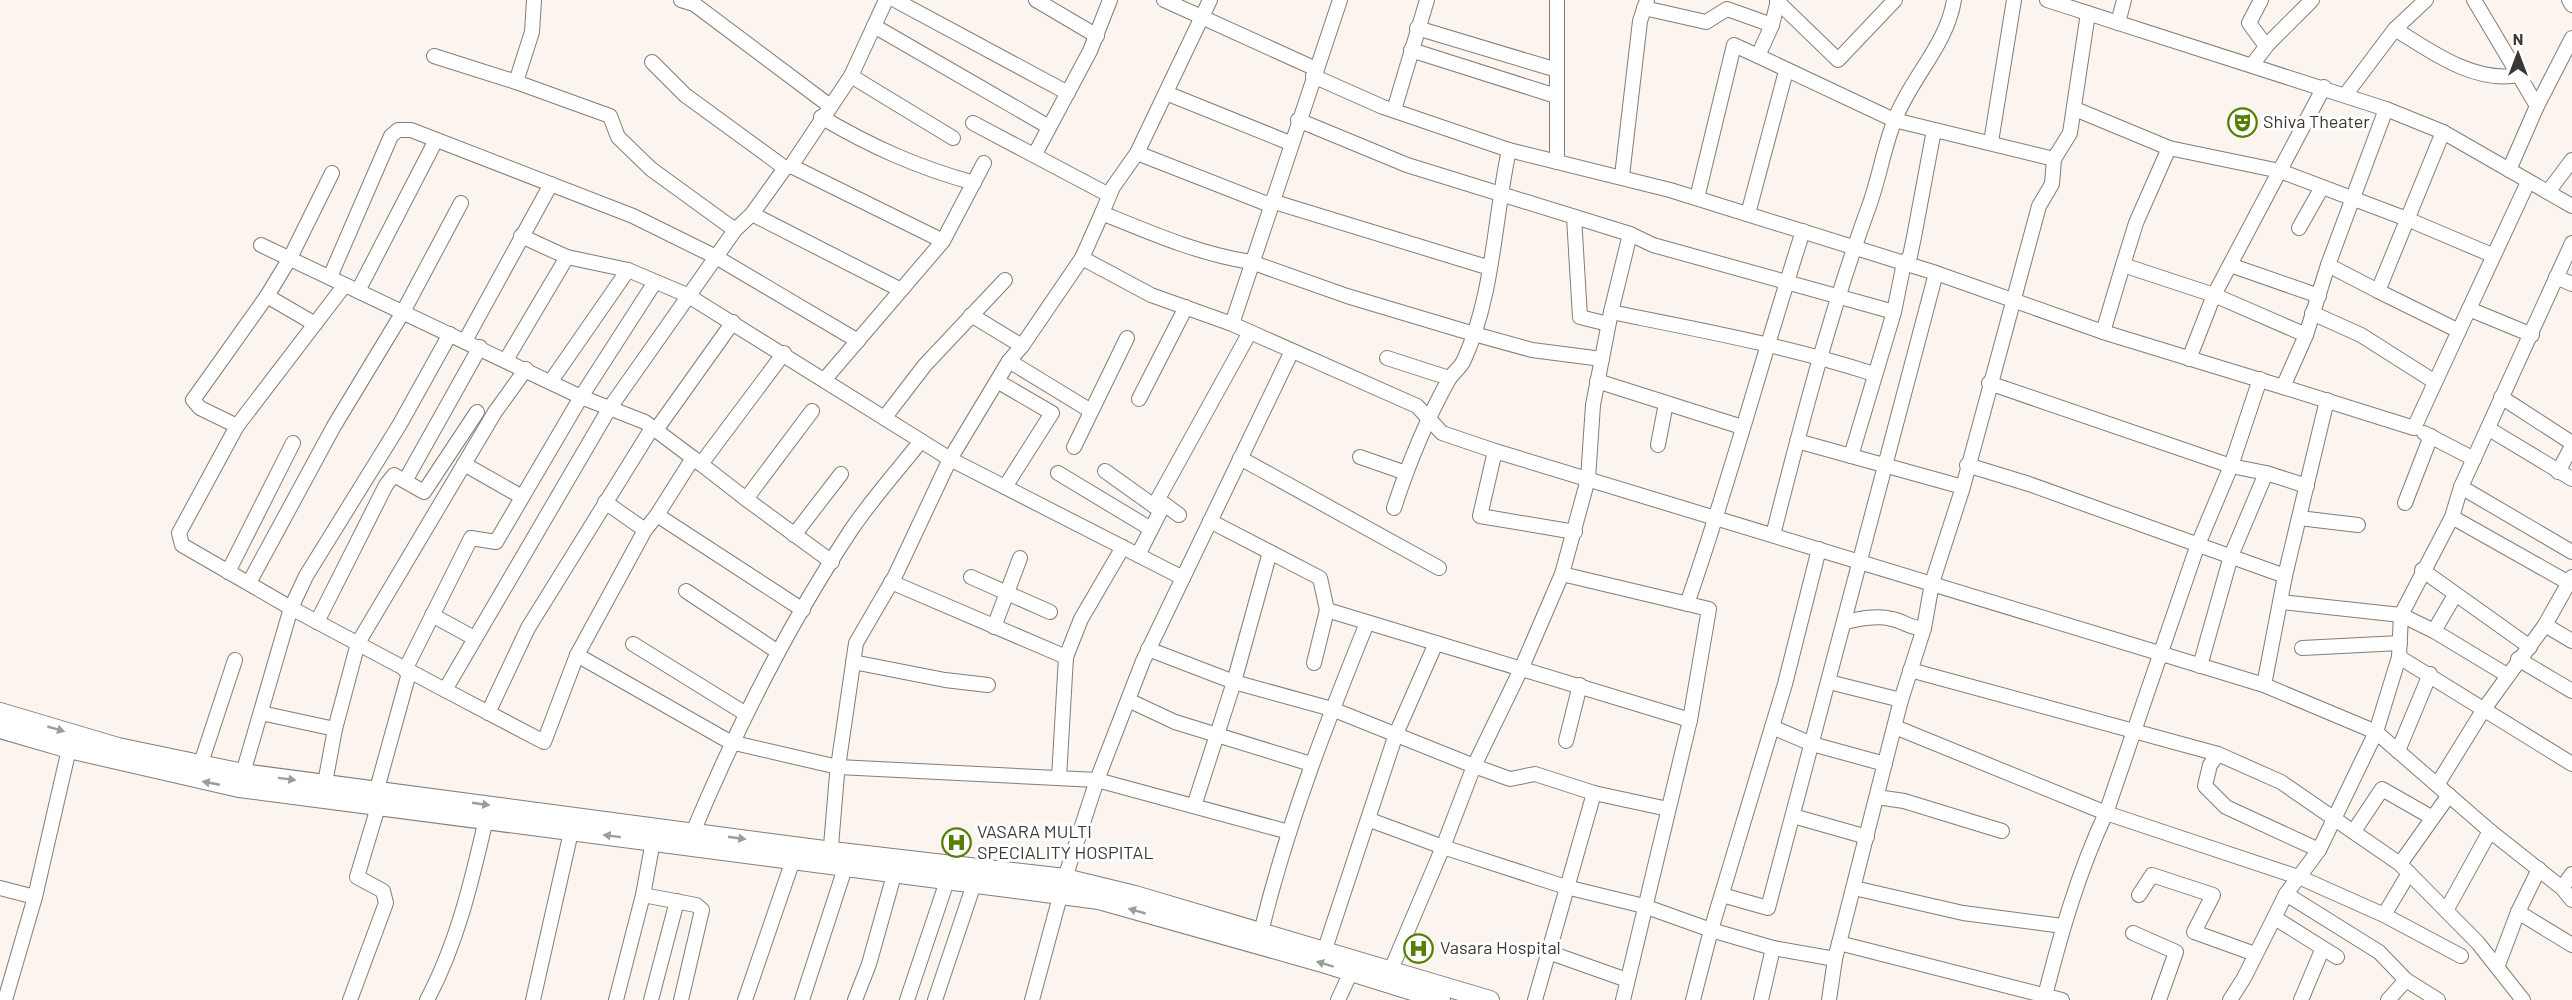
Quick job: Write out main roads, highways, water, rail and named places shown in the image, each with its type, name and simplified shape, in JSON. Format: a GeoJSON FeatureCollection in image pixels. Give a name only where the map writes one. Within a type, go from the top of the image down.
{"type":"FeatureCollection","features":[{"type":"Feature","properties":{"kind":"main road"},"geometry":{"type":"LineString","coordinates":[[0,712],[118,747],[200,766],[325,783],[377,798],[486,819],[792,860],[835,861],[1065,878],[1135,895],[1325,949],[1441,1000]]}},
{"type":"Feature","properties":{"kind":"main road"},"geometry":{"type":"LineString","coordinates":[[0,729],[69,749],[214,783],[693,832],[894,875],[1099,900],[1351,972],[1388,976],[1490,1000]]}},
{"type":"Feature","properties":{"kind":"place","name":"Shiva Theater"},"geometry":{"type":"Point","coordinates":[2242,122]}},
{"type":"Feature","properties":{"kind":"place","name":"VASARA MULTI SPECIALITY HOSPITAL"},"geometry":{"type":"Point","coordinates":[956,842]}},
{"type":"Feature","properties":{"kind":"place","name":"Vasara Hospital"},"geometry":{"type":"Point","coordinates":[1419,948]}}]}
